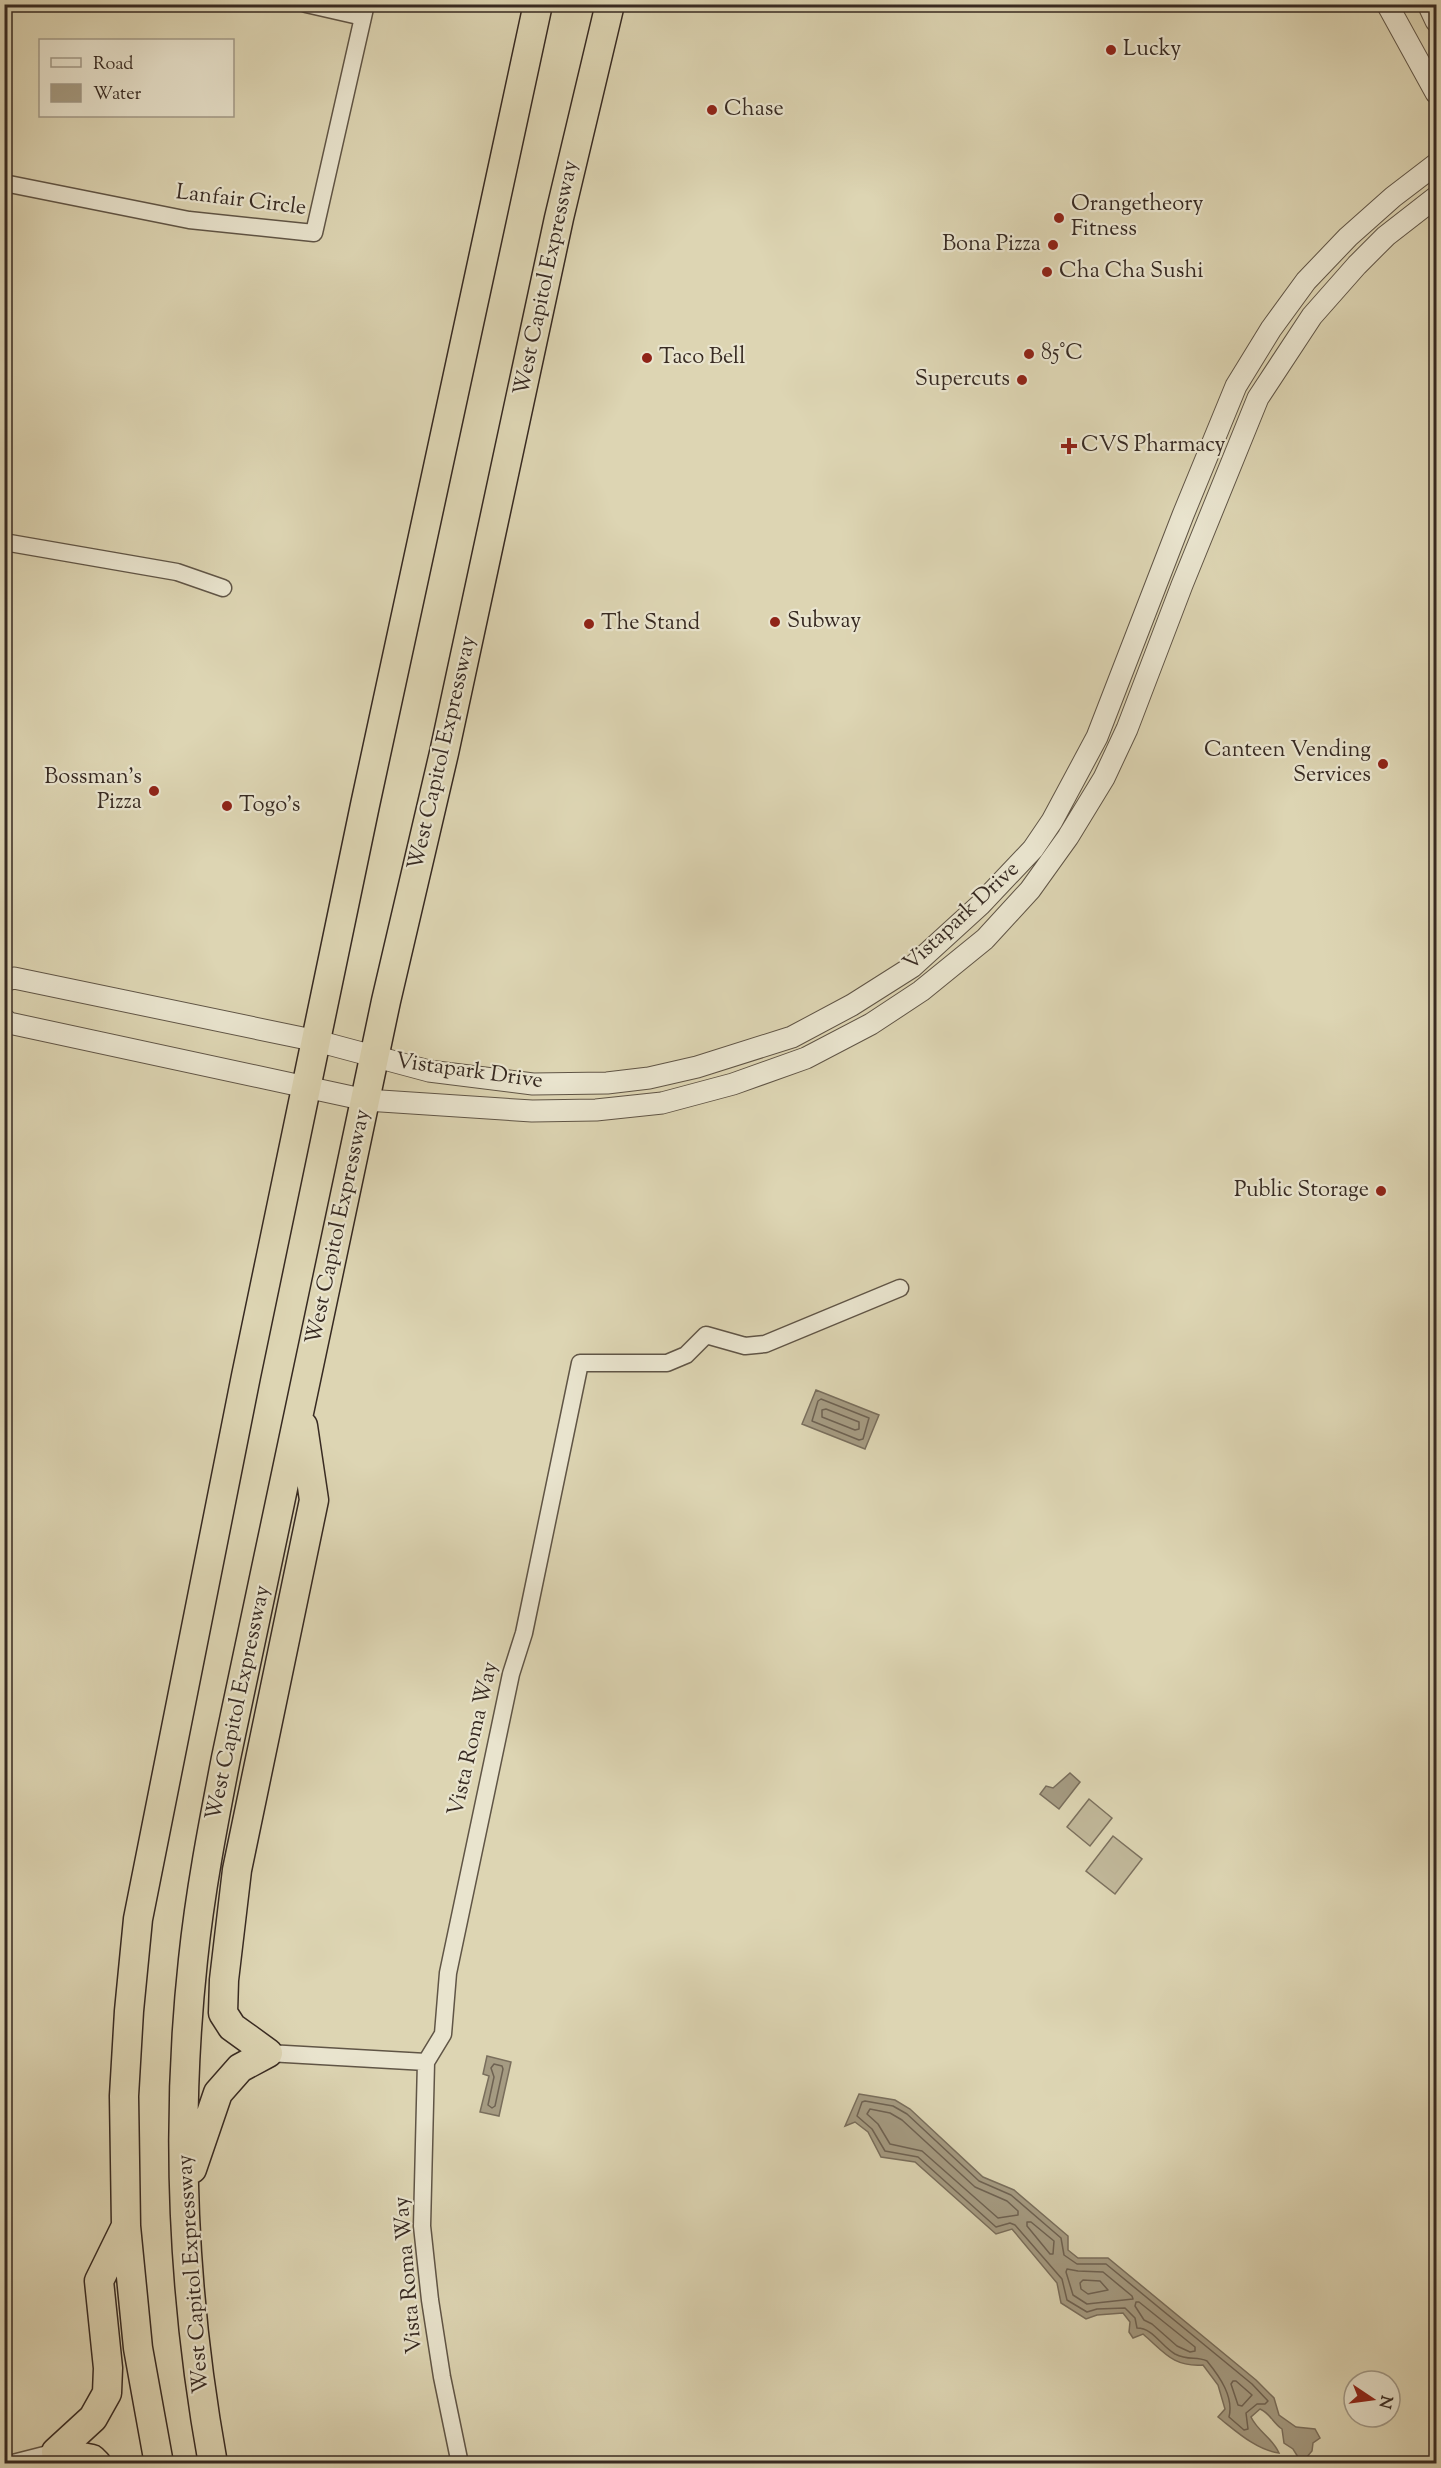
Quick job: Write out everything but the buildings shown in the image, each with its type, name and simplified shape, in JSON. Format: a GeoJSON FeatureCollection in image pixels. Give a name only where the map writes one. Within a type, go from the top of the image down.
{"type":"FeatureCollection","features":[{"type":"Feature","properties":{"kind":"highway"},"geometry":{"type":"LineString","coordinates":[[159,2463],[138,2348],[126,2226],[124,2096],[138,1919],[246,1376],[538,4]]}},
{"type":"Feature","properties":{"kind":"highway","name":"West Capitol Expressway"},"geometry":{"type":"LineString","coordinates":[[213,2463],[205,2417],[188,2266],[183,2194],[186,2050],[193,1961],[205,1871],[226,1758],[375,1057],[446,742],[559,218],[610,4]]}},
{"type":"Feature","properties":{"kind":"highway"},"geometry":{"type":"LineString","coordinates":[[183,2194],[218,2093],[240,2068],[268,2053],[232,2027],[223,2013],[224,1980],[237,1870],[314,1500],[301,1406]]}},
{"type":"Feature","properties":{"kind":"highway"},"geometry":{"type":"LineString","coordinates":[[56,2452],[93,2418],[107,2393],[108,2368],[99,2281],[126,2226]]}},
{"type":"Feature","properties":{"kind":"highway"},"geometry":{"type":"LineString","coordinates":[[56,2452],[92,2459],[97,2463]]}},
{"type":"Feature","properties":{"kind":"street"},"geometry":{"type":"LineString","coordinates":[[306,4],[364,11]]}},
{"type":"Feature","properties":{"kind":"street"},"geometry":{"type":"LineString","coordinates":[[1387,4],[1437,93]]}},
{"type":"Feature","properties":{"kind":"street"},"geometry":{"type":"LineString","coordinates":[[1428,4],[1437,21]]}},
{"type":"Feature","properties":{"kind":"street","name":"Lanfair Circle"},"geometry":{"type":"LineString","coordinates":[[4,183],[189,220],[314,233],[364,11]]}},
{"type":"Feature","properties":{"kind":"street","name":"Vistapark Drive"},"geometry":{"type":"LineString","coordinates":[[4,981],[14,978],[317,1041],[429,1071],[533,1084],[607,1083],[649,1078],[733,1058],[792,1037],[852,1005],[912,967],[980,905],[1033,849],[1052,821],[1097,737],[1236,386],[1271,329],[1306,281],[1348,237],[1393,197],[1437,164]]}},
{"type":"Feature","properties":{"kind":"street","name":"Vistapark Drive"},"geometry":{"type":"LineString","coordinates":[[4,1019],[9,1023],[366,1100],[532,1111],[596,1110],[662,1103],[734,1084],[806,1058],[871,1024],[921,991],[985,939],[1036,881],[1068,837],[1104,778],[1127,729],[1258,398],[1312,316],[1349,273],[1386,236],[1437,197]]}},
{"type":"Feature","properties":{"kind":"street"},"geometry":{"type":"LineString","coordinates":[[4,542],[177,572],[223,588]]}},
{"type":"Feature","properties":{"kind":"street","name":"Vista Roma Way"},"geometry":{"type":"LineString","coordinates":[[460,2463],[442,2377],[422,2226],[426,2062],[443,2034],[448,1973],[478,1823],[511,1674],[524,1632],[580,1363],[667,1363],[686,1355],[706,1335],[745,1346],[765,1344],[900,1288]]}},
{"type":"Feature","properties":{"kind":"street"},"geometry":{"type":"LineString","coordinates":[[268,2053],[426,2062]]}},
{"type":"Feature","properties":{"kind":"street"},"geometry":{"type":"LineString","coordinates":[[9,2463],[56,2452]]}},
{"type":"Feature","properties":{"kind":"shaded area"},"geometry":{"type":"Polygon","coordinates":[[[1089,1799],[1112,1818],[1090,1846],[1067,1827],[1089,1799]]]}},
{"type":"Feature","properties":{"kind":"shaded area"},"geometry":{"type":"Polygon","coordinates":[[[1113,1836],[1142,1859],[1115,1894],[1086,1871],[1113,1836]]]}},
{"type":"Feature","properties":{"kind":"water"},"geometry":{"type":"Polygon","coordinates":[[[816,1390],[879,1415],[865,1449],[802,1424],[816,1390]]]}},
{"type":"Feature","properties":{"kind":"water"},"geometry":{"type":"Polygon","coordinates":[[[1070,1773],[1080,1782],[1059,1809],[1040,1794],[1046,1786],[1053,1788],[1070,1773]]]}},
{"type":"Feature","properties":{"kind":"water"},"geometry":{"type":"Polygon","coordinates":[[[487,2056],[511,2062],[499,2116],[480,2112],[489,2076],[483,2074],[487,2056]]]}},
{"type":"Feature","properties":{"kind":"water"},"geometry":{"type":"Polygon","coordinates":[[[859,2094],[895,2100],[910,2109],[983,2177],[1014,2190],[1068,2236],[1068,2250],[1078,2258],[1108,2258],[1256,2380],[1274,2398],[1279,2415],[1296,2427],[1315,2429],[1320,2438],[1313,2443],[1312,2451],[1306,2458],[1298,2457],[1293,2449],[1284,2443],[1282,2429],[1260,2409],[1251,2417],[1279,2453],[1254,2444],[1218,2417],[1225,2409],[1218,2385],[1203,2365],[1184,2364],[1177,2361],[1164,2353],[1143,2334],[1133,2338],[1129,2332],[1130,2322],[1123,2313],[1097,2315],[1086,2319],[1061,2303],[1057,2283],[1012,2229],[996,2234],[915,2162],[881,2157],[868,2132],[855,2122],[845,2126],[859,2094]]]}},
{"type":"Feature","properties":{"kind":"place","name":"Lucky"},"geometry":{"type":"Point","coordinates":[1111,50]}},
{"type":"Feature","properties":{"kind":"place","name":"Chase"},"geometry":{"type":"Point","coordinates":[712,110]}},
{"type":"Feature","properties":{"kind":"place","name":"Orangetheory Fitness"},"geometry":{"type":"Point","coordinates":[1059,218]}},
{"type":"Feature","properties":{"kind":"place","name":"Bona Pizza"},"geometry":{"type":"Point","coordinates":[1053,245]}},
{"type":"Feature","properties":{"kind":"place","name":"Cha Cha Sushi"},"geometry":{"type":"Point","coordinates":[1047,272]}},
{"type":"Feature","properties":{"kind":"place","name":"85°C"},"geometry":{"type":"Point","coordinates":[1029,354]}},
{"type":"Feature","properties":{"kind":"place","name":"Taco Bell"},"geometry":{"type":"Point","coordinates":[647,358]}},
{"type":"Feature","properties":{"kind":"place","name":"Supercuts"},"geometry":{"type":"Point","coordinates":[1022,380]}},
{"type":"Feature","properties":{"kind":"place","name":"CVS Pharmacy"},"geometry":{"type":"Point","coordinates":[1069,446]}},
{"type":"Feature","properties":{"kind":"place","name":"Subway"},"geometry":{"type":"Point","coordinates":[775,622]}},
{"type":"Feature","properties":{"kind":"place","name":"The Stand"},"geometry":{"type":"Point","coordinates":[589,624]}},
{"type":"Feature","properties":{"kind":"place","name":"Canteen Vending Services"},"geometry":{"type":"Point","coordinates":[1383,764]}},
{"type":"Feature","properties":{"kind":"place","name":"Bossman's Pizza"},"geometry":{"type":"Point","coordinates":[154,791]}},
{"type":"Feature","properties":{"kind":"place","name":"Togo's"},"geometry":{"type":"Point","coordinates":[227,806]}},
{"type":"Feature","properties":{"kind":"place","name":"Public Storage"},"geometry":{"type":"Point","coordinates":[1381,1191]}}]}
